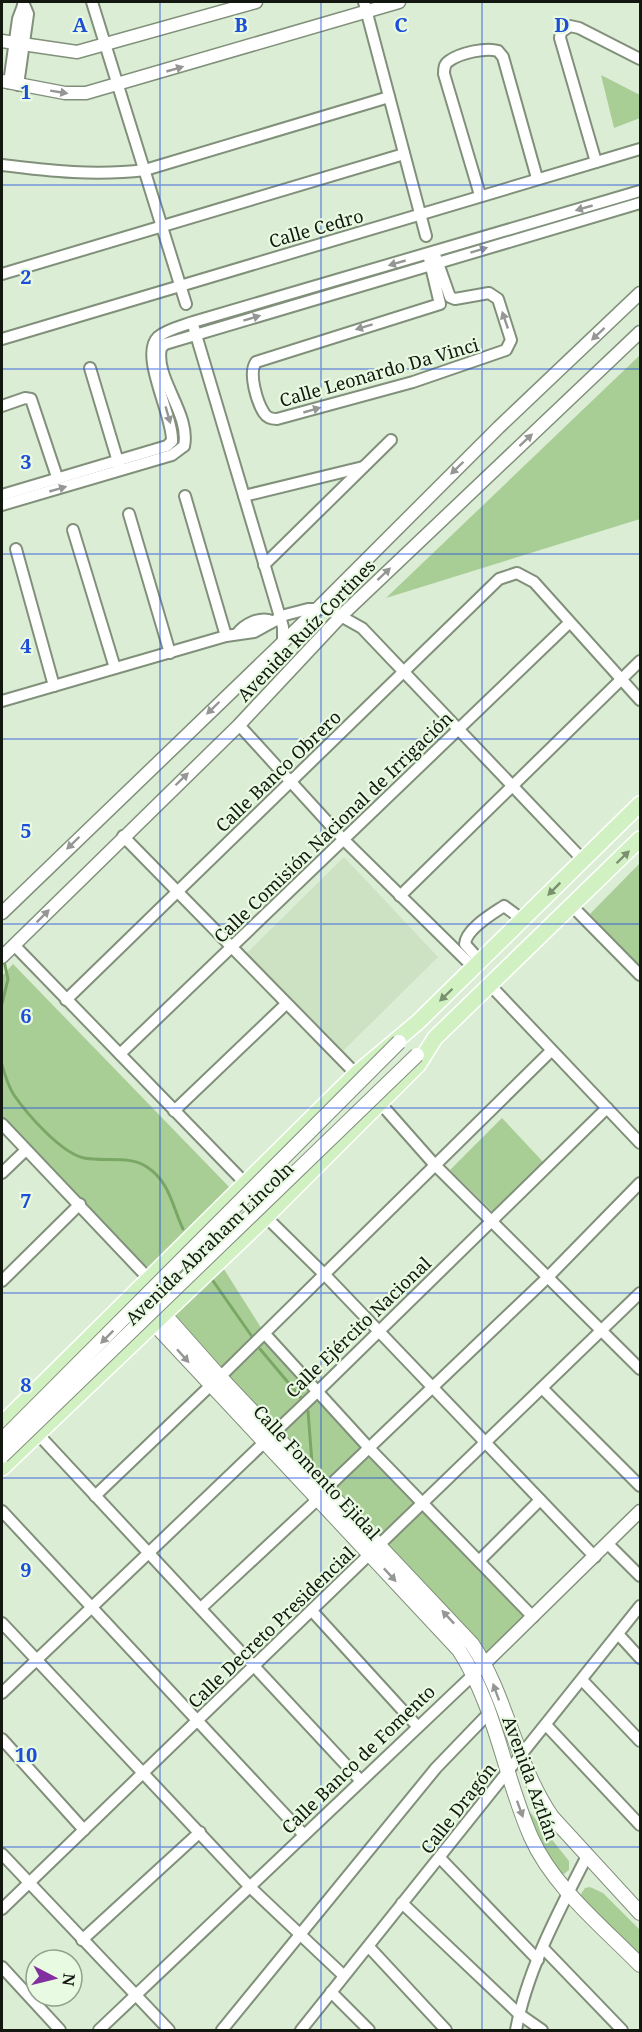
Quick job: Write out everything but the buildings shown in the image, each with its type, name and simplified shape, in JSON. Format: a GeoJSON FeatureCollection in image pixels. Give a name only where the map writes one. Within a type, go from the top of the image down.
{"type":"FeatureCollection","features":[{"type":"Feature","properties":{"kind":"main road","name":"Avenida Abraham Lincoln"},"geometry":{"type":"LineString","coordinates":[[2,1440],[418,1022],[640,804]]}},
{"type":"Feature","properties":{"kind":"main road","name":"Avenida Abraham Lincoln"},"geometry":{"type":"LineString","coordinates":[[2,1468],[185,1290],[266,1217],[381,1104],[418,1065],[435,1038],[640,839]]}},
{"type":"Feature","properties":{"kind":"main road","name":"Avenida Abraham Lincoln"},"geometry":{"type":"LineString","coordinates":[[2,1424],[356,1074],[418,1022]]}},
{"type":"Feature","properties":{"kind":"main road"},"geometry":{"type":"LineString","coordinates":[[2,1456],[435,1038]]}},
{"type":"Feature","properties":{"kind":"main road"},"geometry":{"type":"LineString","coordinates":[[162,1265],[168,1286],[185,1290]]}},
{"type":"Feature","properties":{"kind":"main road","name":"Calle Fomento Ejidal"},"geometry":{"type":"LineString","coordinates":[[140,1288],[158,1317],[215,1382],[268,1436],[327,1488],[472,1644],[485,1663]]}},
{"type":"Feature","properties":{"kind":"main road","name":"Calle Fomento Ejidal"},"geometry":{"type":"LineString","coordinates":[[268,1436],[318,1499],[459,1650],[473,1675]]}},
{"type":"Feature","properties":{"kind":"main road","name":"Avenida Aztlán"},"geometry":{"type":"LineString","coordinates":[[485,1663],[520,1758],[552,1817],[640,1913]]}},
{"type":"Feature","properties":{"kind":"main road","name":"Avenida Aztlán"},"geometry":{"type":"LineString","coordinates":[[473,1675],[489,1713],[507,1773],[540,1856],[569,1892],[640,1965]]}},
{"type":"Feature","properties":{"kind":"street"},"geometry":{"type":"LineString","coordinates":[[24,2],[28,14],[9,83],[76,94],[119,85],[365,6],[399,2]]}},
{"type":"Feature","properties":{"kind":"street"},"geometry":{"type":"LineString","coordinates":[[92,2],[186,304]]}},
{"type":"Feature","properties":{"kind":"street"},"geometry":{"type":"LineString","coordinates":[[2,41],[77,52],[256,2]]}},
{"type":"Feature","properties":{"kind":"street"},"geometry":{"type":"LineString","coordinates":[[365,6],[426,236]]}},
{"type":"Feature","properties":{"kind":"street"},"geometry":{"type":"LineString","coordinates":[[596,162],[560,38],[561,32],[570,26],[579,28],[640,59]]}},
{"type":"Feature","properties":{"kind":"street"},"geometry":{"type":"LineString","coordinates":[[480,195],[444,74],[444,66],[448,61],[467,55],[492,49],[503,57],[537,178]]}},
{"type":"Feature","properties":{"kind":"street"},"geometry":{"type":"LineString","coordinates":[[2,165],[76,174],[145,170],[389,97]]}},
{"type":"Feature","properties":{"kind":"street","name":"Calle Cedro"},"geometry":{"type":"LineString","coordinates":[[2,339],[640,149]]}},
{"type":"Feature","properties":{"kind":"street"},"geometry":{"type":"LineString","coordinates":[[2,274],[405,154]]}},
{"type":"Feature","properties":{"kind":"street"},"geometry":{"type":"LineString","coordinates":[[2,505],[120,466],[167,446],[172,441],[171,427],[152,362],[152,348],[158,344],[196,335],[640,191]]}},
{"type":"Feature","properties":{"kind":"street"},"geometry":{"type":"LineString","coordinates":[[502,237],[640,203]]}},
{"type":"Feature","properties":{"kind":"street"},"geometry":{"type":"LineString","coordinates":[[2,495],[57,477],[172,455],[184,446],[185,432],[161,361],[158,344],[160,335],[192,322],[433,258]]}},
{"type":"Feature","properties":{"kind":"street","name":"Calle Leonardo Da Vinci"},"geometry":{"type":"LineString","coordinates":[[433,258],[453,299],[489,293],[495,295],[511,340],[506,350],[413,382],[277,419],[269,418],[264,413],[251,374],[256,362],[440,304],[433,258]]}},
{"type":"Feature","properties":{"kind":"street","name":"Avenida Ruíz Cortines"},"geometry":{"type":"LineString","coordinates":[[2,913],[284,640],[483,443],[640,293]]}},
{"type":"Feature","properties":{"kind":"street"},"geometry":{"type":"LineString","coordinates":[[192,322],[264,565],[276,619],[284,632],[284,640]]}},
{"type":"Feature","properties":{"kind":"street","name":"Avenida Ruíz Cortines"},"geometry":{"type":"LineString","coordinates":[[2,957],[123,836],[239,725],[342,615],[640,332]]}},
{"type":"Feature","properties":{"kind":"street"},"geometry":{"type":"LineString","coordinates":[[90,368],[120,466]]}},
{"type":"Feature","properties":{"kind":"street"},"geometry":{"type":"LineString","coordinates":[[2,406],[25,398],[35,404],[57,477]]}},
{"type":"Feature","properties":{"kind":"street"},"geometry":{"type":"LineString","coordinates":[[264,565],[391,440]]}},
{"type":"Feature","properties":{"kind":"street"},"geometry":{"type":"LineString","coordinates":[[172,441],[184,446]]}},
{"type":"Feature","properties":{"kind":"street"},"geometry":{"type":"LineString","coordinates":[[244,496],[365,466]]}},
{"type":"Feature","properties":{"kind":"street"},"geometry":{"type":"LineString","coordinates":[[185,496],[231,635]]}},
{"type":"Feature","properties":{"kind":"street"},"geometry":{"type":"LineString","coordinates":[[129,514],[170,653]]}},
{"type":"Feature","properties":{"kind":"street"},"geometry":{"type":"LineString","coordinates":[[74,530],[115,668]]}},
{"type":"Feature","properties":{"kind":"street"},"geometry":{"type":"LineString","coordinates":[[16,549],[54,686]]}},
{"type":"Feature","properties":{"kind":"street","name":"Calle Banco Obrero"},"geometry":{"type":"LineString","coordinates":[[66,1000],[499,579],[517,573],[534,582],[569,623]]}},
{"type":"Feature","properties":{"kind":"street"},"geometry":{"type":"LineString","coordinates":[[2,701],[231,635],[260,630],[270,626],[276,619],[315,609],[328,609],[357,624],[583,860]]}},
{"type":"Feature","properties":{"kind":"street"},"geometry":{"type":"LineString","coordinates":[[569,623],[640,700]]}},
{"type":"Feature","properties":{"kind":"street","name":"Calle Comisión Nacional de Irrigación"},"geometry":{"type":"LineString","coordinates":[[120,1054],[569,623]]}},
{"type":"Feature","properties":{"kind":"street"},"geometry":{"type":"LineString","coordinates":[[400,896],[640,661]]}},
{"type":"Feature","properties":{"kind":"street"},"geometry":{"type":"LineString","coordinates":[[239,725],[290,782],[400,896],[477,965]]}},
{"type":"Feature","properties":{"kind":"street"},"geometry":{"type":"LineString","coordinates":[[123,836],[356,1074]]}},
{"type":"Feature","properties":{"kind":"street"},"geometry":{"type":"LineString","coordinates":[[477,965],[465,944],[465,939],[504,906],[523,920]]}},
{"type":"Feature","properties":{"kind":"street"},"geometry":{"type":"LineString","coordinates":[[572,906],[640,975]]}},
{"type":"Feature","properties":{"kind":"street"},"geometry":{"type":"LineString","coordinates":[[14,945],[245,1183]]}},
{"type":"Feature","properties":{"kind":"street"},"geometry":{"type":"LineString","coordinates":[[491,986],[640,1143]]}},
{"type":"Feature","properties":{"kind":"street"},"geometry":{"type":"LineString","coordinates":[[174,1111],[286,1004]]}},
{"type":"Feature","properties":{"kind":"street"},"geometry":{"type":"LineString","coordinates":[[95,1496],[326,1276],[434,1164],[551,1051]]}},
{"type":"Feature","properties":{"kind":"street"},"geometry":{"type":"LineString","coordinates":[[381,1104],[434,1164],[640,1369]]}},
{"type":"Feature","properties":{"kind":"street","name":"Calle Ejército Nacional"},"geometry":{"type":"LineString","coordinates":[[2,1693],[268,1436],[317,1392],[607,1108]]}},
{"type":"Feature","properties":{"kind":"street"},"geometry":{"type":"LineString","coordinates":[[2,1124],[81,1204],[140,1288]]}},
{"type":"Feature","properties":{"kind":"street"},"geometry":{"type":"LineString","coordinates":[[2,1173],[26,1150]]}},
{"type":"Feature","properties":{"kind":"street"},"geometry":{"type":"LineString","coordinates":[[327,1488],[548,1277],[640,1183]]}},
{"type":"Feature","properties":{"kind":"street"},"geometry":{"type":"LineString","coordinates":[[2,1281],[81,1204]]}},
{"type":"Feature","properties":{"kind":"street"},"geometry":{"type":"LineString","coordinates":[[266,1217],[326,1276],[595,1557]]}},
{"type":"Feature","properties":{"kind":"street","name":"Calle Decreto Presidencial"},"geometry":{"type":"LineString","coordinates":[[2,1909],[144,1774],[197,1720],[313,1612],[640,1293]]}},
{"type":"Feature","properties":{"kind":"street"},"geometry":{"type":"LineString","coordinates":[[265,1334],[369,1448],[533,1617]]}},
{"type":"Feature","properties":{"kind":"street"},"geometry":{"type":"LineString","coordinates":[[542,1388],[640,1486]]}},
{"type":"Feature","properties":{"kind":"street"},"geometry":{"type":"LineString","coordinates":[[37,1434],[360,1780]]}},
{"type":"Feature","properties":{"kind":"street"},"geometry":{"type":"LineString","coordinates":[[201,1608],[318,1499]]}},
{"type":"Feature","properties":{"kind":"street"},"geometry":{"type":"LineString","coordinates":[[479,1561],[540,1500]]}},
{"type":"Feature","properties":{"kind":"street"},"geometry":{"type":"LineString","coordinates":[[2,1511],[304,1835]]}},
{"type":"Feature","properties":{"kind":"street","name":"Calle Banco de Fomento"},"geometry":{"type":"LineString","coordinates":[[99,2031],[252,1888],[360,1780],[473,1675],[640,1511]]}},
{"type":"Feature","properties":{"kind":"street"},"geometry":{"type":"LineString","coordinates":[[608,1544],[640,1576]]}},
{"type":"Feature","properties":{"kind":"street","name":"Calle Dragón"},"geometry":{"type":"LineString","coordinates":[[301,2031],[343,1976],[369,1947],[402,1903],[583,1681],[640,1606]]}},
{"type":"Feature","properties":{"kind":"street"},"geometry":{"type":"LineString","coordinates":[[313,1612],[417,1726]]}},
{"type":"Feature","properties":{"kind":"street"},"geometry":{"type":"LineString","coordinates":[[2,1623],[252,1888],[343,1976]]}},
{"type":"Feature","properties":{"kind":"street"},"geometry":{"type":"LineString","coordinates":[[619,1635],[640,1658]]}},
{"type":"Feature","properties":{"kind":"street"},"geometry":{"type":"LineString","coordinates":[[583,1681],[640,1741]]}},
{"type":"Feature","properties":{"kind":"street"},"geometry":{"type":"LineString","coordinates":[[222,2031],[436,1768],[489,1713]]}},
{"type":"Feature","properties":{"kind":"street"},"geometry":{"type":"LineString","coordinates":[[547,1726],[640,1825]]}},
{"type":"Feature","properties":{"kind":"street"},"geometry":{"type":"LineString","coordinates":[[2,1739],[84,1830]]}},
{"type":"Feature","properties":{"kind":"street"},"geometry":{"type":"LineString","coordinates":[[82,1940],[200,1832]]}},
{"type":"Feature","properties":{"kind":"street"},"geometry":{"type":"LineString","coordinates":[[2,1854],[169,2031]]}},
{"type":"Feature","properties":{"kind":"street"},"geometry":{"type":"LineString","coordinates":[[516,2031],[519,2014],[538,1960],[587,1856]]}},
{"type":"Feature","properties":{"kind":"street"},"geometry":{"type":"LineString","coordinates":[[440,1858],[538,1960]]}},
{"type":"Feature","properties":{"kind":"street"},"geometry":{"type":"LineString","coordinates":[[402,1903],[519,2014],[542,2031]]}},
{"type":"Feature","properties":{"kind":"street"},"geometry":{"type":"LineString","coordinates":[[369,1947],[446,2031]]}},
{"type":"Feature","properties":{"kind":"street"},"geometry":{"type":"LineString","coordinates":[[543,1948],[622,2031]]}},
{"type":"Feature","properties":{"kind":"street"},"geometry":{"type":"LineString","coordinates":[[2,1967],[60,2031]]}},
{"type":"Feature","properties":{"kind":"street"},"geometry":{"type":"LineString","coordinates":[[331,1992],[369,2031]]}},
{"type":"Feature","properties":{"kind":"shaded area"},"geometry":{"type":"Polygon","coordinates":[[[344,857],[438,957],[340,1054],[245,955],[344,857]]]}},
{"type":"Feature","properties":{"kind":"green space"},"geometry":{"type":"Polygon","coordinates":[[[601,75],[640,95],[640,118],[614,128],[601,75]]]}},
{"type":"Feature","properties":{"kind":"green space"},"geometry":{"type":"Polygon","coordinates":[[[639,356],[640,519],[386,598],[639,356]]]}},
{"type":"Feature","properties":{"kind":"green space"},"geometry":{"type":"Polygon","coordinates":[[[640,863],[640,967],[590,914],[640,863]]]}},
{"type":"Feature","properties":{"kind":"green space"},"geometry":{"type":"Polygon","coordinates":[[[13,964],[233,1191],[151,1275],[2,1120],[2,976],[13,964]]]}},
{"type":"Feature","properties":{"kind":"green space"},"geometry":{"type":"Polygon","coordinates":[[[502,1118],[546,1165],[493,1212],[450,1170],[502,1118]]]}},
{"type":"Feature","properties":{"kind":"green space"},"geometry":{"type":"Polygon","coordinates":[[[222,1266],[265,1334],[533,1617],[485,1663],[163,1312],[222,1266]]]}},
{"type":"Feature","properties":{"kind":"green space"},"geometry":{"type":"Polygon","coordinates":[[[522,1802],[569,1861],[569,1870],[560,1877],[540,1846],[522,1802]]]}},
{"type":"Feature","properties":{"kind":"green space"},"geometry":{"type":"Polygon","coordinates":[[[590,1887],[603,1893],[640,1930],[640,1962],[582,1904],[581,1894],[585,1888],[590,1887]]]}},
{"type":"Feature","properties":{"kind":"waterway"},"geometry":{"type":"LineString","coordinates":[[2,1004],[8,979],[4,961]]}},
{"type":"Feature","properties":{"kind":"waterway"},"geometry":{"type":"LineString","coordinates":[[2,1065],[14,1095],[45,1132],[65,1149],[84,1158],[133,1161],[155,1173],[166,1187],[183,1229]]}},
{"type":"Feature","properties":{"kind":"waterway"},"geometry":{"type":"LineString","coordinates":[[211,1278],[253,1338]]}},
{"type":"Feature","properties":{"kind":"waterway"},"geometry":{"type":"LineString","coordinates":[[260,1349],[302,1399]]}},
{"type":"Feature","properties":{"kind":"waterway"},"geometry":{"type":"LineString","coordinates":[[308,1411],[312,1463]]}}]}
